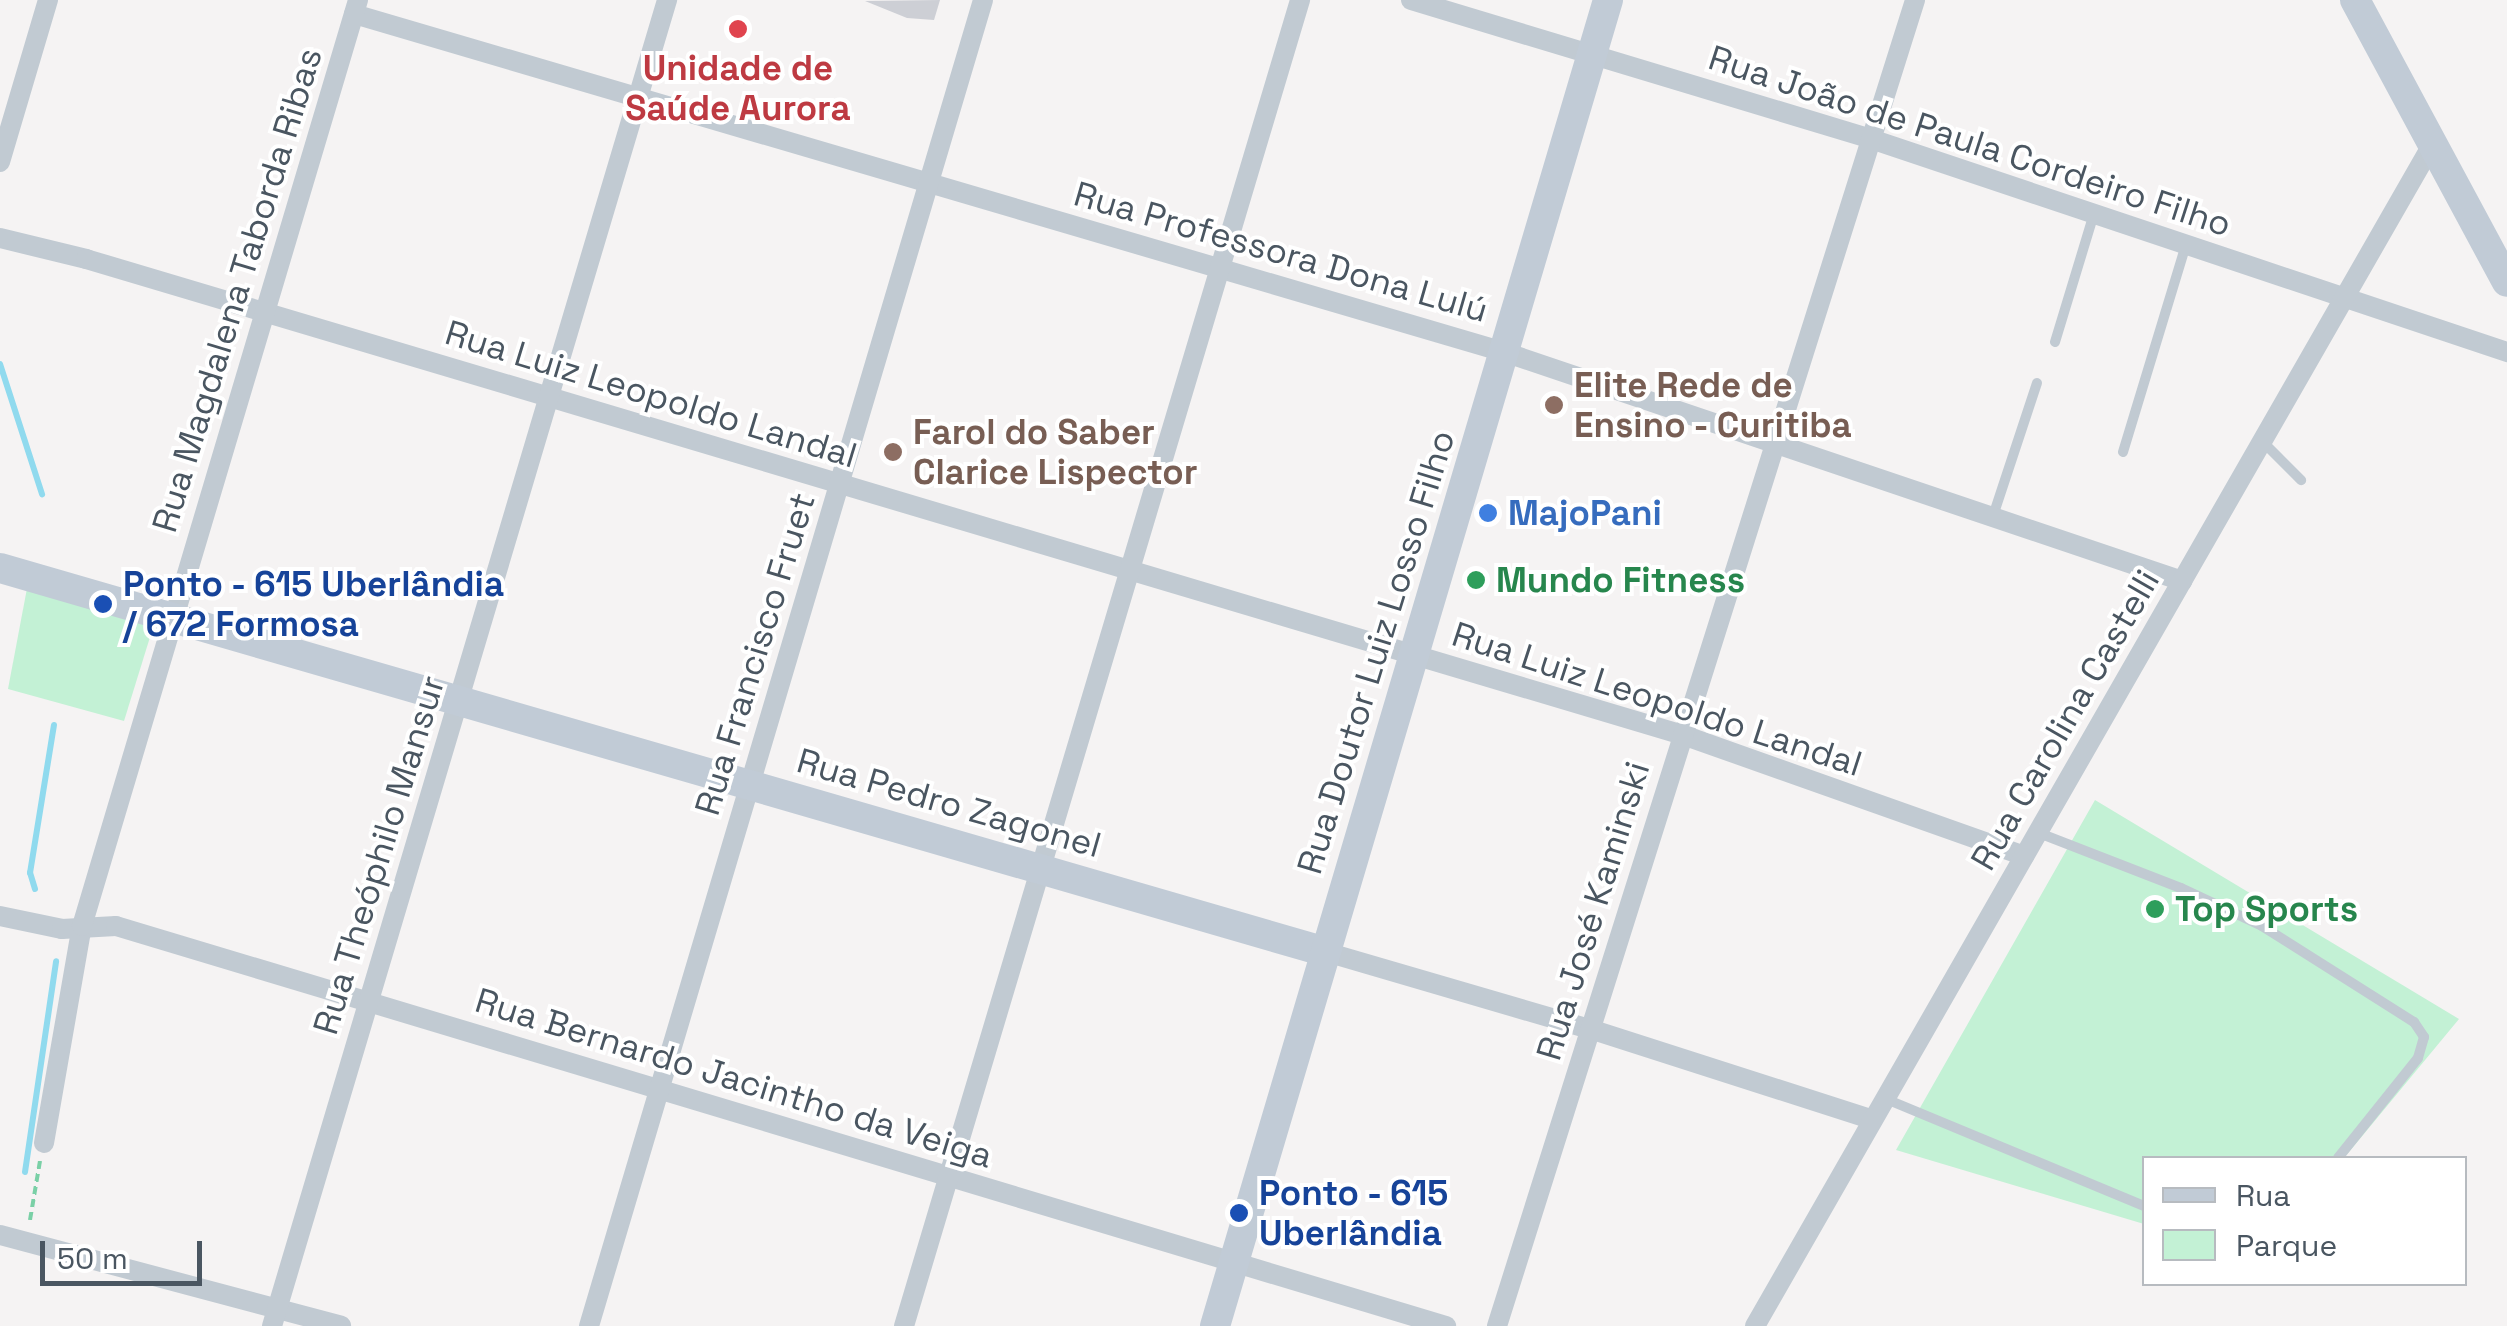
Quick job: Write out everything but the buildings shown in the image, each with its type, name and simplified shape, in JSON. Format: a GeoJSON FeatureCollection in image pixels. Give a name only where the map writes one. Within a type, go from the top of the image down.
{"type":"FeatureCollection","features":[{"type":"Feature","properties":{"kind":"street"},"geometry":{"type":"LineString","coordinates":[[0,162],[48,0]]}},
{"type":"Feature","properties":{"kind":"street","name":"Rua Theóphilo Mansur"},"geometry":{"type":"LineString","coordinates":[[275,1317],[667,0]]}},
{"type":"Feature","properties":{"kind":"street","name":"Rua Francisco Fruet"},"geometry":{"type":"LineString","coordinates":[[589,1326],[983,0]]}},
{"type":"Feature","properties":{"kind":"street"},"geometry":{"type":"LineString","coordinates":[[904,1326],[1300,0]]}},
{"type":"Feature","properties":{"kind":"street","name":"Rua João de Paula Cordeiro Filho"},"geometry":{"type":"LineString","coordinates":[[1411,0],[1872,138],[2507,352]]}},
{"type":"Feature","properties":{"kind":"street","name":"Rua Doutor Luiz Losso Filho"},"geometry":{"type":"LineString","coordinates":[[1215,1326],[1608,0]]}},
{"type":"Feature","properties":{"kind":"street","name":"Rua José Kaminski"},"geometry":{"type":"LineString","coordinates":[[1496,1326],[1915,0]]}},
{"type":"Feature","properties":{"kind":"street"},"geometry":{"type":"LineString","coordinates":[[2355,0],[2507,282]]}},
{"type":"Feature","properties":{"kind":"street","name":"Rua Professora Dona Lulú"},"geometry":{"type":"LineString","coordinates":[[356,7],[638,98],[1504,352],[2182,581]]}},
{"type":"Feature","properties":{"kind":"street","name":"Rua Magdalena Taborda Ribas"},"geometry":{"type":"LineString","coordinates":[[44,1143],[82,926],[356,7]]}},
{"type":"Feature","properties":{"kind":"street","name":"Rua Carolina Castelli"},"geometry":{"type":"LineString","coordinates":[[1754,1326],[2432,146]]}},
{"type":"Feature","properties":{"kind":"street","name":"Rua Luiz Leopoldo Landal"},"geometry":{"type":"LineString","coordinates":[[0,238],[265,312],[1683,736],[2024,856]]}},
{"type":"Feature","properties":{"kind":"street","name":"Rua Pedro Zagonel"},"geometry":{"type":"LineString","coordinates":[[0,568],[174,615],[1326,952],[1873,1120]]}},
{"type":"Feature","properties":{"kind":"street","name":"Rua Bernardo Jacintho da Veiga"},"geometry":{"type":"LineString","coordinates":[[0,916],[62,928],[116,926],[1446,1326]]}},
{"type":"Feature","properties":{"kind":"street"},"geometry":{"type":"LineString","coordinates":[[0,1235],[275,1317],[341,1326]]}},
{"type":"Feature","properties":{"kind":"lane"},"geometry":{"type":"LineString","coordinates":[[2055,342],[2094,214]]}},
{"type":"Feature","properties":{"kind":"lane"},"geometry":{"type":"LineString","coordinates":[[2124,452],[2186,244]]}},
{"type":"Feature","properties":{"kind":"lane"},"geometry":{"type":"LineString","coordinates":[[1992,516],[2037,384]]}},
{"type":"Feature","properties":{"kind":"lane"},"geometry":{"type":"LineString","coordinates":[[2262,441],[2301,480]]}},
{"type":"Feature","properties":{"kind":"lane"},"geometry":{"type":"LineString","coordinates":[[2038,833],[2182,888],[2262,926],[2414,1022],[2424,1037],[2418,1058],[2340,1156]]}},
{"type":"Feature","properties":{"kind":"lane"},"geometry":{"type":"LineString","coordinates":[[1885,1098],[2142,1205]]}},
{"type":"Feature","properties":{"kind":"path"},"geometry":{"type":"LineString","coordinates":[[27,1240],[44,1143]]}},
{"type":"Feature","properties":{"kind":"green space"},"geometry":{"type":"Polygon","coordinates":[[[28,583],[155,621],[124,721],[8,689],[28,583]]]}},
{"type":"Feature","properties":{"kind":"green space","name":"Top Sports"},"geometry":{"type":"Polygon","coordinates":[[[2095,800],[2459,1019],[2346,1156],[2142,1156],[2142,1223],[1896,1150],[2095,800]]]}},
{"type":"Feature","properties":{"kind":"waterway"},"geometry":{"type":"LineString","coordinates":[[0,364],[42,494]]}},
{"type":"Feature","properties":{"kind":"waterway"},"geometry":{"type":"LineString","coordinates":[[35,889],[30,873],[54,725]]}},
{"type":"Feature","properties":{"kind":"waterway"},"geometry":{"type":"LineString","coordinates":[[25,1172],[56,961]]}},
{"type":"Feature","properties":{"kind":"place","name":"Unidade de Saúde Aurora"},"geometry":{"type":"Point","coordinates":[738,29]}},
{"type":"Feature","properties":{"kind":"place","name":"Elite Rede de Ensino - Curitiba"},"geometry":{"type":"Point","coordinates":[1554,405]}},
{"type":"Feature","properties":{"kind":"place","name":"Farol do Saber Clarice Lispector"},"geometry":{"type":"Point","coordinates":[893,452]}},
{"type":"Feature","properties":{"kind":"place","name":"MajoPani"},"geometry":{"type":"Point","coordinates":[1488,513]}},
{"type":"Feature","properties":{"kind":"place","name":"Mundo Fitness"},"geometry":{"type":"Point","coordinates":[1476,580]}},
{"type":"Feature","properties":{"kind":"place","name":"Ponto - 615 Uberlândia / 672 Formosa"},"geometry":{"type":"Point","coordinates":[103,604]}},
{"type":"Feature","properties":{"kind":"place","name":"Top Sports"},"geometry":{"type":"Point","coordinates":[2155,909]}},
{"type":"Feature","properties":{"kind":"place","name":"Ponto - 615 Uberlândia"},"geometry":{"type":"Point","coordinates":[1239,1213]}}]}
